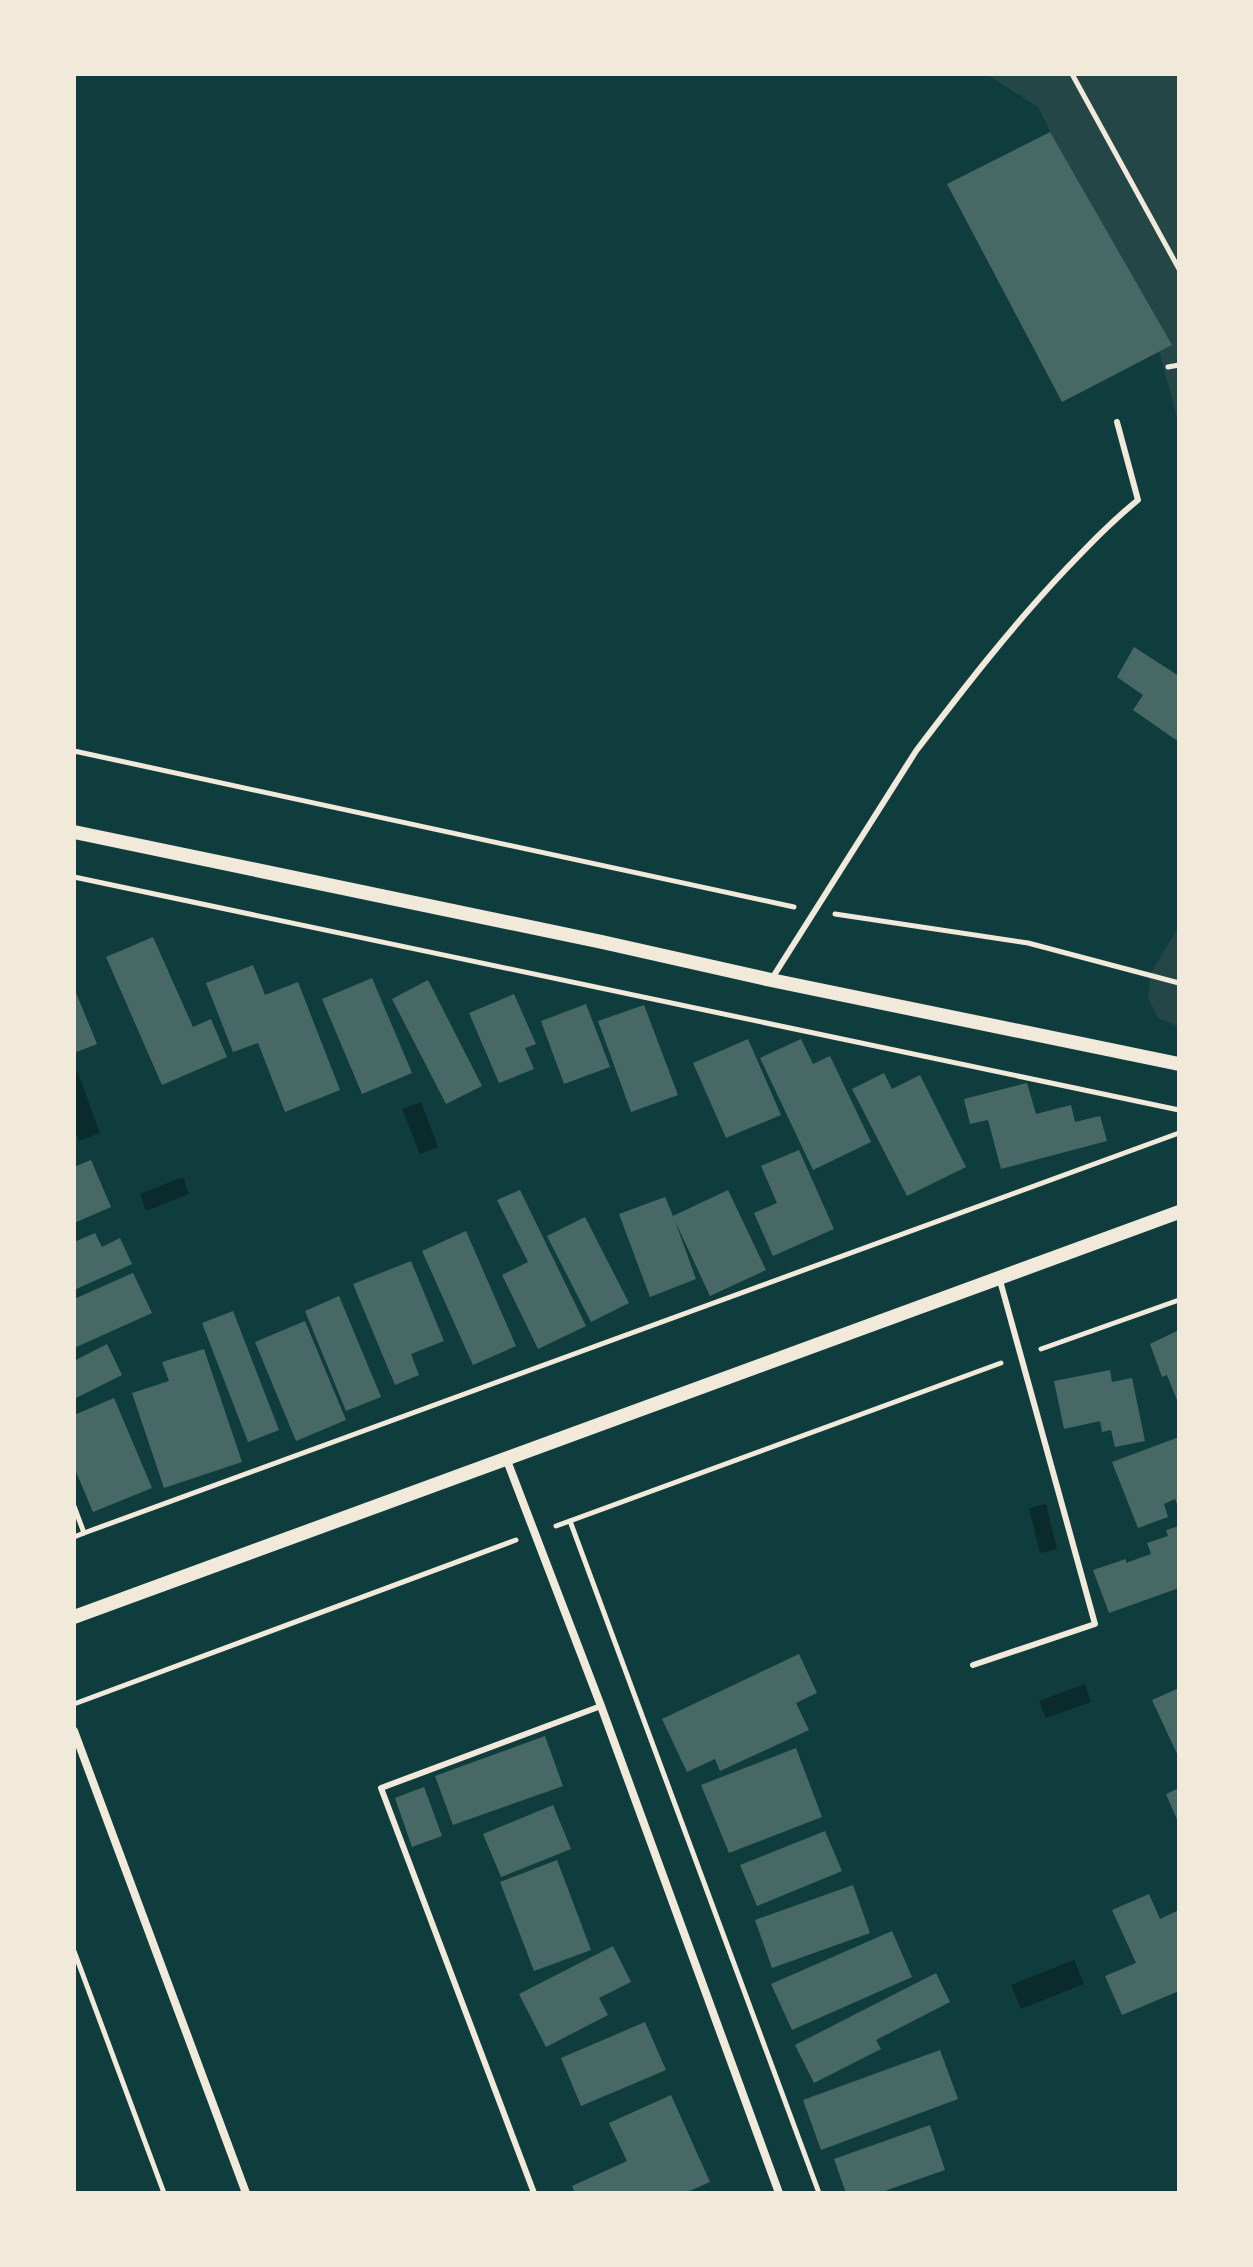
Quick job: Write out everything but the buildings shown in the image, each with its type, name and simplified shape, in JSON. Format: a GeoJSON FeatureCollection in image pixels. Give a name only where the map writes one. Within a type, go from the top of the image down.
{"type":"FeatureCollection","features":[{"type":"Feature","properties":{"kind":"street"},"geometry":{"type":"LineString","coordinates":[[74,832],[1179,1064]]}},
{"type":"Feature","properties":{"kind":"street"},"geometry":{"type":"LineString","coordinates":[[74,1617],[1179,1212]]}},
{"type":"Feature","properties":{"kind":"street"},"geometry":{"type":"LineString","coordinates":[[506,1458],[601,1706],[779,2193]]}},
{"type":"Feature","properties":{"kind":"street"},"geometry":{"type":"LineString","coordinates":[[74,1731],[246,2193]]}},
{"type":"Feature","properties":{"kind":"lane"},"geometry":{"type":"LineString","coordinates":[[771,980],[916,751],[983,663],[1054,582],[1138,500],[1117,422]]}},
{"type":"Feature","properties":{"kind":"lane"},"geometry":{"type":"LineString","coordinates":[[973,1665],[1095,1624],[999,1277]]}},
{"type":"Feature","properties":{"kind":"lane"},"geometry":{"type":"LineString","coordinates":[[534,2193],[381,1788],[601,1706]]}},
{"type":"Feature","properties":{"kind":"path"},"geometry":{"type":"LineString","coordinates":[[1072,74],[1179,269]]}},
{"type":"Feature","properties":{"kind":"path"},"geometry":{"type":"LineString","coordinates":[[1168,367],[1179,365]]}},
{"type":"Feature","properties":{"kind":"path"},"geometry":{"type":"LineString","coordinates":[[74,751],[815,911],[1028,943],[1179,983]]}},
{"type":"Feature","properties":{"kind":"path"},"geometry":{"type":"LineString","coordinates":[[74,877],[1179,1110]]}},
{"type":"Feature","properties":{"kind":"path"},"geometry":{"type":"LineString","coordinates":[[74,1537],[1179,1133]]}},
{"type":"Feature","properties":{"kind":"path"},"geometry":{"type":"LineString","coordinates":[[74,1704],[1179,1300]]}},
{"type":"Feature","properties":{"kind":"path"},"geometry":{"type":"LineString","coordinates":[[74,1506],[84,1533]]}},
{"type":"Feature","properties":{"kind":"path"},"geometry":{"type":"LineString","coordinates":[[570,1521],[819,2193]]}},
{"type":"Feature","properties":{"kind":"path"},"geometry":{"type":"LineString","coordinates":[[74,1951],[164,2193]]}},
{"type":"Feature","properties":{"kind":"shaded area"},"geometry":{"type":"Polygon","coordinates":[[[986,74],[1179,74],[1179,425],[1160,355],[1038,107],[986,74]]]}},
{"type":"Feature","properties":{"kind":"shaded area"},"geometry":{"type":"Polygon","coordinates":[[[1179,926],[1179,1027],[1158,1018],[1148,997],[1151,973],[1179,926]]]}},
{"type":"Feature","properties":{"kind":"shaded area"},"geometry":{"type":"Polygon","coordinates":[[[78,1073],[100,1133],[79,1141],[74,1129],[74,1074],[78,1073]]]}},
{"type":"Feature","properties":{"kind":"shaded area"},"geometry":{"type":"Polygon","coordinates":[[[421,1102],[438,1147],[420,1154],[402,1109],[421,1102]]]}},
{"type":"Feature","properties":{"kind":"shaded area"},"geometry":{"type":"Polygon","coordinates":[[[183,1177],[189,1194],[146,1211],[140,1194],[183,1177]]]}},
{"type":"Feature","properties":{"kind":"shaded area"},"geometry":{"type":"Polygon","coordinates":[[[1046,1504],[1057,1549],[1040,1553],[1029,1508],[1046,1504]]]}},
{"type":"Feature","properties":{"kind":"shaded area"},"geometry":{"type":"Polygon","coordinates":[[[1085,1684],[1091,1702],[1046,1718],[1039,1701],[1085,1684]]]}},
{"type":"Feature","properties":{"kind":"shaded area"},"geometry":{"type":"Polygon","coordinates":[[[1074,1960],[1084,1984],[1021,2009],[1011,1985],[1074,1960]]]}}]}
